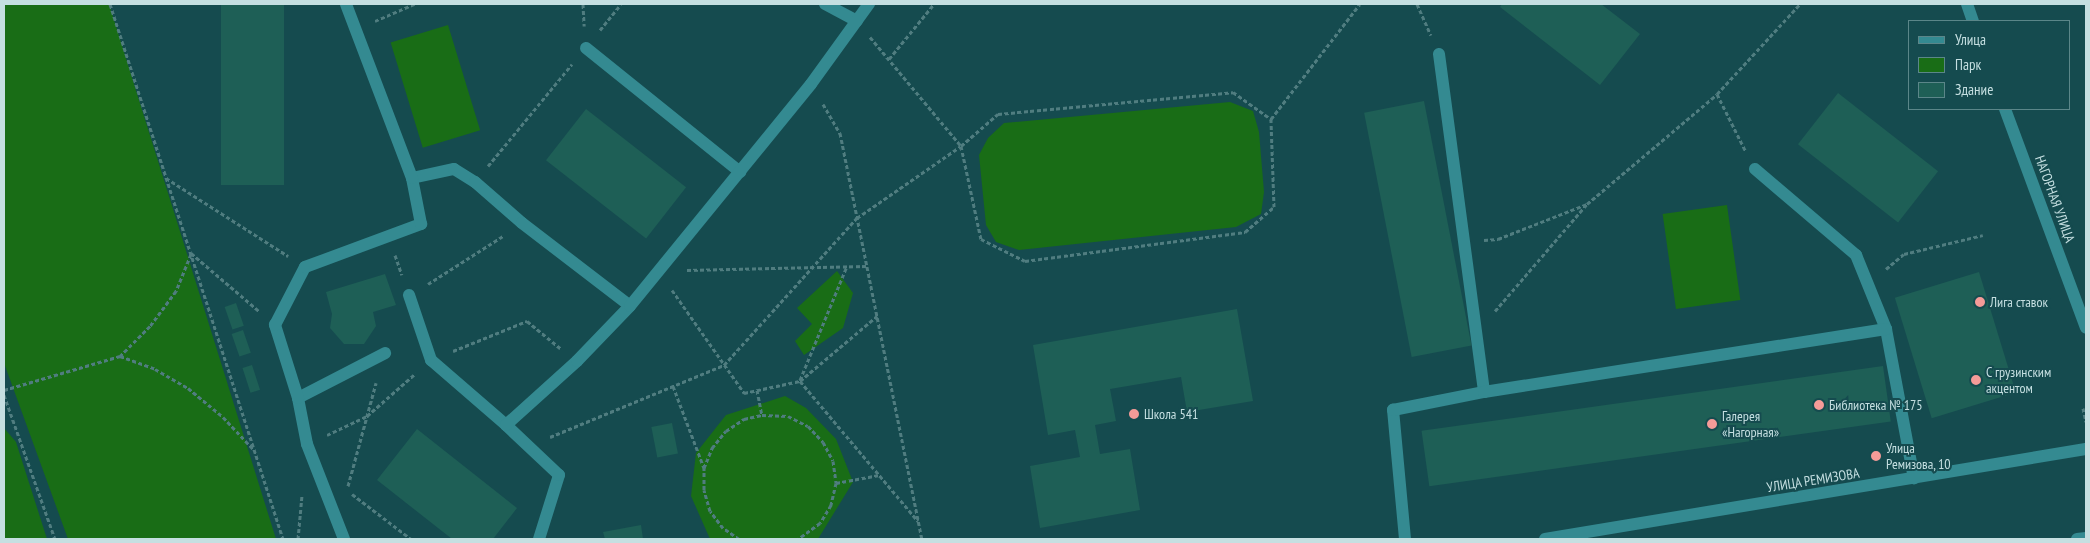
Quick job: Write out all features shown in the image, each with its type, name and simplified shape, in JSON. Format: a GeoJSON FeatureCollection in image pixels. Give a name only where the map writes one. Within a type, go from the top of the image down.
{"type":"FeatureCollection","features":[{"type":"Feature","properties":{"kind":"street"},"geometry":{"type":"LineString","coordinates":[[344,539],[307,444],[298,398],[275,325],[305,267],[421,224],[412,178],[346,4]]}},
{"type":"Feature","properties":{"kind":"street"},"geometry":{"type":"LineString","coordinates":[[825,4],[857,21]]}},
{"type":"Feature","properties":{"kind":"street"},"geometry":{"type":"LineString","coordinates":[[506,426],[577,361],[630,306],[811,84],[869,4]]}},
{"type":"Feature","properties":{"kind":"street"},"geometry":{"type":"LineString","coordinates":[[1967,4],[1973,20]]}},
{"type":"Feature","properties":{"kind":"street"},"geometry":{"type":"LineString","coordinates":[[586,48],[740,172]]}},
{"type":"Feature","properties":{"kind":"street"},"geometry":{"type":"LineString","coordinates":[[1439,54],[1484,392]]}},
{"type":"Feature","properties":{"kind":"street","name":"НАГОРНАЯ УЛИЦА"},"geometry":{"type":"LineString","coordinates":[[2005,110],[2086,328]]}},
{"type":"Feature","properties":{"kind":"street"},"geometry":{"type":"LineString","coordinates":[[412,178],[454,169],[475,182],[522,223],[630,306]]}},
{"type":"Feature","properties":{"kind":"street"},"geometry":{"type":"LineString","coordinates":[[1755,169],[1856,255],[1886,329],[1914,478]]}},
{"type":"Feature","properties":{"kind":"street"},"geometry":{"type":"LineString","coordinates":[[409,296],[431,360],[529,446],[559,475],[539,539]]}},
{"type":"Feature","properties":{"kind":"street"},"geometry":{"type":"LineString","coordinates":[[1405,539],[1393,410],[1484,392],[1886,329]]}},
{"type":"Feature","properties":{"kind":"street"},"geometry":{"type":"LineString","coordinates":[[298,398],[385,354]]}},
{"type":"Feature","properties":{"kind":"street","name":"УЛИЦА РЕМИЗОВА"},"geometry":{"type":"LineString","coordinates":[[1545,539],[2086,449]]}},
{"type":"Feature","properties":{"kind":"street"},"geometry":{"type":"LineString","coordinates":[[2077,539],[2086,538]]}},
{"type":"Feature","properties":{"kind":"path"},"geometry":{"type":"LineString","coordinates":[[110,4],[165,178],[284,539]]}},
{"type":"Feature","properties":{"kind":"path"},"geometry":{"type":"LineString","coordinates":[[356,29],[414,4]]}},
{"type":"Feature","properties":{"kind":"path"},"geometry":{"type":"LineString","coordinates":[[475,182],[621,4]]}},
{"type":"Feature","properties":{"kind":"path"},"geometry":{"type":"LineString","coordinates":[[889,59],[934,4]]}},
{"type":"Feature","properties":{"kind":"path"},"geometry":{"type":"LineString","coordinates":[[857,21],[961,146],[981,239],[1025,261],[1245,232],[1274,207],[1271,118],[1360,4]]}},
{"type":"Feature","properties":{"kind":"path"},"geometry":{"type":"LineString","coordinates":[[1417,4],[1439,54]]}},
{"type":"Feature","properties":{"kind":"path"},"geometry":{"type":"LineString","coordinates":[[1476,333],[1588,204],[1717,94],[1800,4]]}},
{"type":"Feature","properties":{"kind":"path"},"geometry":{"type":"LineString","coordinates":[[811,84],[840,133],[922,539]]}},
{"type":"Feature","properties":{"kind":"path"},"geometry":{"type":"LineString","coordinates":[[529,446],[724,365],[811,266],[857,218],[961,146],[998,114],[1233,92],[1271,118]]}},
{"type":"Feature","properties":{"kind":"path"},"geometry":{"type":"LineString","coordinates":[[1717,94],[1755,169]]}},
{"type":"Feature","properties":{"kind":"path"},"geometry":{"type":"LineString","coordinates":[[165,178],[305,267]]}},
{"type":"Feature","properties":{"kind":"path"},"geometry":{"type":"LineString","coordinates":[[1498,239],[1588,204]]}},
{"type":"Feature","properties":{"kind":"path"},"geometry":{"type":"LineString","coordinates":[[389,236],[409,296],[522,223]]}},
{"type":"Feature","properties":{"kind":"path"},"geometry":{"type":"LineString","coordinates":[[1904,254],[1983,235]]}},
{"type":"Feature","properties":{"kind":"path"},"geometry":{"type":"LineString","coordinates":[[191,253],[275,325]]}},
{"type":"Feature","properties":{"kind":"path"},"geometry":{"type":"LineString","coordinates":[[4,390],[120,356],[150,326],[176,291],[191,253]]}},
{"type":"Feature","properties":{"kind":"path"},"geometry":{"type":"LineString","coordinates":[[659,272],[811,266],[867,266]]}},
{"type":"Feature","properties":{"kind":"path"},"geometry":{"type":"LineString","coordinates":[[800,381],[848,266]]}},
{"type":"Feature","properties":{"kind":"path"},"geometry":{"type":"LineString","coordinates":[[659,272],[744,393],[800,381],[877,316]]}},
{"type":"Feature","properties":{"kind":"path"},"geometry":{"type":"LineString","coordinates":[[338,522],[385,354]]}},
{"type":"Feature","properties":{"kind":"path"},"geometry":{"type":"LineString","coordinates":[[120,356],[155,369],[188,388],[224,417],[255,451]]}},
{"type":"Feature","properties":{"kind":"path"},"geometry":{"type":"LineString","coordinates":[[800,381],[918,521]]}},
{"type":"Feature","properties":{"kind":"path"},"geometry":{"type":"LineString","coordinates":[[673,386],[704,468],[704,490],[710,511],[723,528],[739,539]]}},
{"type":"Feature","properties":{"kind":"path"},"geometry":{"type":"LineString","coordinates":[[757,390],[762,415]]}},
{"type":"Feature","properties":{"kind":"path"},"geometry":{"type":"LineString","coordinates":[[4,395],[55,539]]}},
{"type":"Feature","properties":{"kind":"path"},"geometry":{"type":"LineString","coordinates":[[2083,408],[2086,422]]}},
{"type":"Feature","properties":{"kind":"path"},"geometry":{"type":"LineString","coordinates":[[704,468],[712,448],[726,431],[744,419],[762,415],[788,416],[808,426],[827,448],[833,462],[836,483],[831,505],[820,523],[798,539]]}},
{"type":"Feature","properties":{"kind":"path"},"geometry":{"type":"LineString","coordinates":[[836,483],[879,475]]}},
{"type":"Feature","properties":{"kind":"path"},"geometry":{"type":"LineString","coordinates":[[347,490],[411,539]]}},
{"type":"Feature","properties":{"kind":"green space"},"geometry":{"type":"Polygon","coordinates":[[[4,4],[109,4],[276,539],[68,539],[4,363],[4,4]]]}},
{"type":"Feature","properties":{"kind":"green space"},"geometry":{"type":"Polygon","coordinates":[[[448,25],[480,130],[423,148],[391,43],[448,25]]]}},
{"type":"Feature","properties":{"kind":"green space"},"geometry":{"type":"Polygon","coordinates":[[[1230,102],[1253,111],[1259,132],[1264,192],[1261,214],[1236,227],[1019,250],[996,242],[986,225],[979,155],[988,138],[1004,123],[1230,102]]]}},
{"type":"Feature","properties":{"kind":"green space"},"geometry":{"type":"Polygon","coordinates":[[[1727,205],[1740,300],[1676,309],[1663,214],[1727,205]]]}},
{"type":"Feature","properties":{"kind":"green space"},"geometry":{"type":"Polygon","coordinates":[[[837,271],[853,293],[843,328],[804,355],[795,341],[812,324],[797,308],[837,271]]]}},
{"type":"Feature","properties":{"kind":"green space"},"geometry":{"type":"Polygon","coordinates":[[[785,396],[806,408],[836,439],[853,482],[818,539],[710,539],[691,496],[696,453],[726,415],[785,396]]]}},
{"type":"Feature","properties":{"kind":"green space"},"geometry":{"type":"Polygon","coordinates":[[[4,428],[16,442],[47,539],[4,539],[4,428]]]}},
{"type":"Feature","properties":{"kind":"building"},"geometry":{"type":"Polygon","coordinates":[[[221,4],[284,4],[284,185],[221,185],[221,4]]]}},
{"type":"Feature","properties":{"kind":"building"},"geometry":{"type":"Polygon","coordinates":[[[1502,4],[1601,4],[1640,34],[1600,85],[1500,7],[1502,4]]]}},
{"type":"Feature","properties":{"kind":"building"},"geometry":{"type":"Polygon","coordinates":[[[1838,93],[1938,171],[1898,222],[1798,144],[1838,93]]]}},
{"type":"Feature","properties":{"kind":"building"},"geometry":{"type":"Polygon","coordinates":[[[1424,101],[1472,345],[1412,357],[1364,113],[1424,101]]]}},
{"type":"Feature","properties":{"kind":"building"},"geometry":{"type":"Polygon","coordinates":[[[586,109],[686,187],[646,238],[546,160],[586,109]]]}},
{"type":"Feature","properties":{"kind":"building"},"geometry":{"type":"Polygon","coordinates":[[[1979,272],[2016,392],[1932,418],[1895,298],[1979,272]]]}},
{"type":"Feature","properties":{"kind":"building"},"geometry":{"type":"Polygon","coordinates":[[[385,274],[396,305],[373,312],[376,326],[364,344],[344,344],[330,328],[332,314],[326,292],[385,274]]]}},
{"type":"Feature","properties":{"kind":"building"},"geometry":{"type":"Polygon","coordinates":[[[236,303],[244,326],[232,330],[225,307],[236,303]]]}},
{"type":"Feature","properties":{"kind":"building"},"geometry":{"type":"Polygon","coordinates":[[[1237,309],[1253,401],[1187,412],[1181,377],[1110,389],[1116,421],[1095,425],[1100,454],[1130,449],[1140,510],[1040,528],[1030,466],[1080,457],[1075,430],[1048,435],[1033,345],[1237,309]]]}},
{"type":"Feature","properties":{"kind":"building"},"geometry":{"type":"Polygon","coordinates":[[[243,330],[251,353],[239,357],[232,334],[243,330]]]}},
{"type":"Feature","properties":{"kind":"building"},"geometry":{"type":"Polygon","coordinates":[[[252,365],[260,390],[251,393],[242,368],[252,365]]]}},
{"type":"Feature","properties":{"kind":"building"},"geometry":{"type":"Polygon","coordinates":[[[1883,366],[1891,421],[1429,486],[1422,431],[1883,366]]]}},
{"type":"Feature","properties":{"kind":"building"},"geometry":{"type":"Polygon","coordinates":[[[672,423],[678,453],[657,457],[651,427],[672,423]]]}},
{"type":"Feature","properties":{"kind":"building"},"geometry":{"type":"Polygon","coordinates":[[[417,429],[517,508],[493,539],[452,539],[377,480],[417,429]]]}},
{"type":"Feature","properties":{"kind":"building"},"geometry":{"type":"Polygon","coordinates":[[[641,525],[643,539],[605,539],[603,532],[641,525]]]}},
{"type":"Feature","properties":{"kind":"place","name":"Лига ставок"},"geometry":{"type":"Point","coordinates":[1980,302]}},
{"type":"Feature","properties":{"kind":"place","name":"С грузинским акцентом"},"geometry":{"type":"Point","coordinates":[1976,380]}},
{"type":"Feature","properties":{"kind":"place","name":"Библиотека № 175"},"geometry":{"type":"Point","coordinates":[1819,405]}},
{"type":"Feature","properties":{"kind":"place","name":"Школа 541"},"geometry":{"type":"Point","coordinates":[1134,414]}},
{"type":"Feature","properties":{"kind":"place","name":"Галерея «Нагорная»"},"geometry":{"type":"Point","coordinates":[1712,424]}},
{"type":"Feature","properties":{"kind":"place","name":"Улица Ремизова, 10"},"geometry":{"type":"Point","coordinates":[1876,456]}}]}
